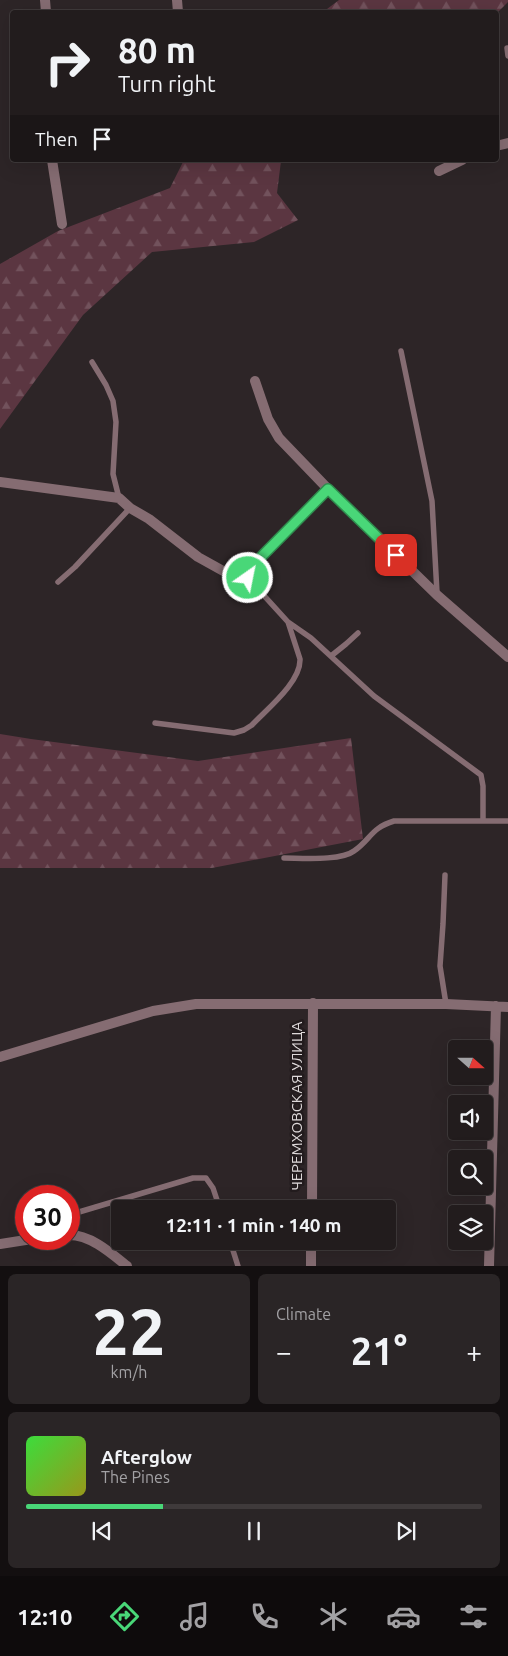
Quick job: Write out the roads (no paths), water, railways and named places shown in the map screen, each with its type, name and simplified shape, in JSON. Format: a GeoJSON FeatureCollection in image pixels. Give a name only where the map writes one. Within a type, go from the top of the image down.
{"type":"FeatureCollection","features":[{"type":"Feature","properties":{"kind":"street"},"geometry":{"type":"LineString","coordinates":[[52,162],[62,224]]}},
{"type":"Feature","properties":{"kind":"street"},"geometry":{"type":"LineString","coordinates":[[439,171],[458,162]]}},
{"type":"Feature","properties":{"kind":"street"},"geometry":{"type":"LineString","coordinates":[[255,381],[268,419],[278,438],[437,595],[508,657]]}},
{"type":"Feature","properties":{"kind":"street"},"geometry":{"type":"LineString","coordinates":[[0,482],[119,498],[198,557],[234,577],[248,578],[262,556],[328,489]]}},
{"type":"Feature","properties":{"kind":"street","name":"ЧЕРЕМХОВСКАЯ УЛИЦА"},"geometry":{"type":"LineString","coordinates":[[312,1200],[313,1003]]}},
{"type":"Feature","properties":{"kind":"street","name":"ЧЕРЕМХОВСКАЯ УЛИЦА"},"geometry":{"type":"LineString","coordinates":[[0,1057],[162,1010],[196,1004],[446,1004],[508,1007]]}},
{"type":"Feature","properties":{"kind":"street"},"geometry":{"type":"LineString","coordinates":[[489,1266],[496,1006]]}},
{"type":"Feature","properties":{"kind":"street"},"geometry":{"type":"LineString","coordinates":[[80,1237],[109,1251],[127,1266]]}},
{"type":"Feature","properties":{"kind":"street"},"geometry":{"type":"LineString","coordinates":[[0,1244],[15,1242]]}},
{"type":"Feature","properties":{"kind":"street"},"geometry":{"type":"LineString","coordinates":[[311,1250],[311,1266]]}},
{"type":"Feature","properties":{"kind":"lane"},"geometry":{"type":"LineString","coordinates":[[507,48],[508,56]]}},
{"type":"Feature","properties":{"kind":"lane"},"geometry":{"type":"LineString","coordinates":[[401,351],[432,501],[437,595]]}},
{"type":"Feature","properties":{"kind":"lane"},"geometry":{"type":"LineString","coordinates":[[92,362],[106,385],[112,401],[116,422],[112,474],[119,498]]}},
{"type":"Feature","properties":{"kind":"lane"},"geometry":{"type":"LineString","coordinates":[[58,582],[76,567],[130,508]]}},
{"type":"Feature","properties":{"kind":"lane"},"geometry":{"type":"LineString","coordinates":[[248,578],[288,622],[312,638],[374,696],[480,775],[483,786],[483,821]]}},
{"type":"Feature","properties":{"kind":"lane"},"geometry":{"type":"LineString","coordinates":[[155,723],[234,732],[244,730],[252,725],[294,680],[298,673],[300,660],[288,622]]}},
{"type":"Feature","properties":{"kind":"lane"},"geometry":{"type":"LineString","coordinates":[[331,656],[358,632]]}},
{"type":"Feature","properties":{"kind":"lane"},"geometry":{"type":"LineString","coordinates":[[284,858],[338,857],[353,852],[382,824],[394,821],[508,821]]}},
{"type":"Feature","properties":{"kind":"lane"},"geometry":{"type":"LineString","coordinates":[[444,875],[440,966],[446,1004]]}},
{"type":"Feature","properties":{"kind":"lane"},"geometry":{"type":"LineString","coordinates":[[119,1200],[193,1178],[206,1178],[213,1188],[217,1200]]}},
{"type":"Feature","properties":{"kind":"lane"},"geometry":{"type":"LineString","coordinates":[[80,1212],[111,1202]]}},
{"type":"Feature","properties":{"kind":"lane"},"geometry":{"type":"LineString","coordinates":[[233,1250],[238,1266]]}}]}
